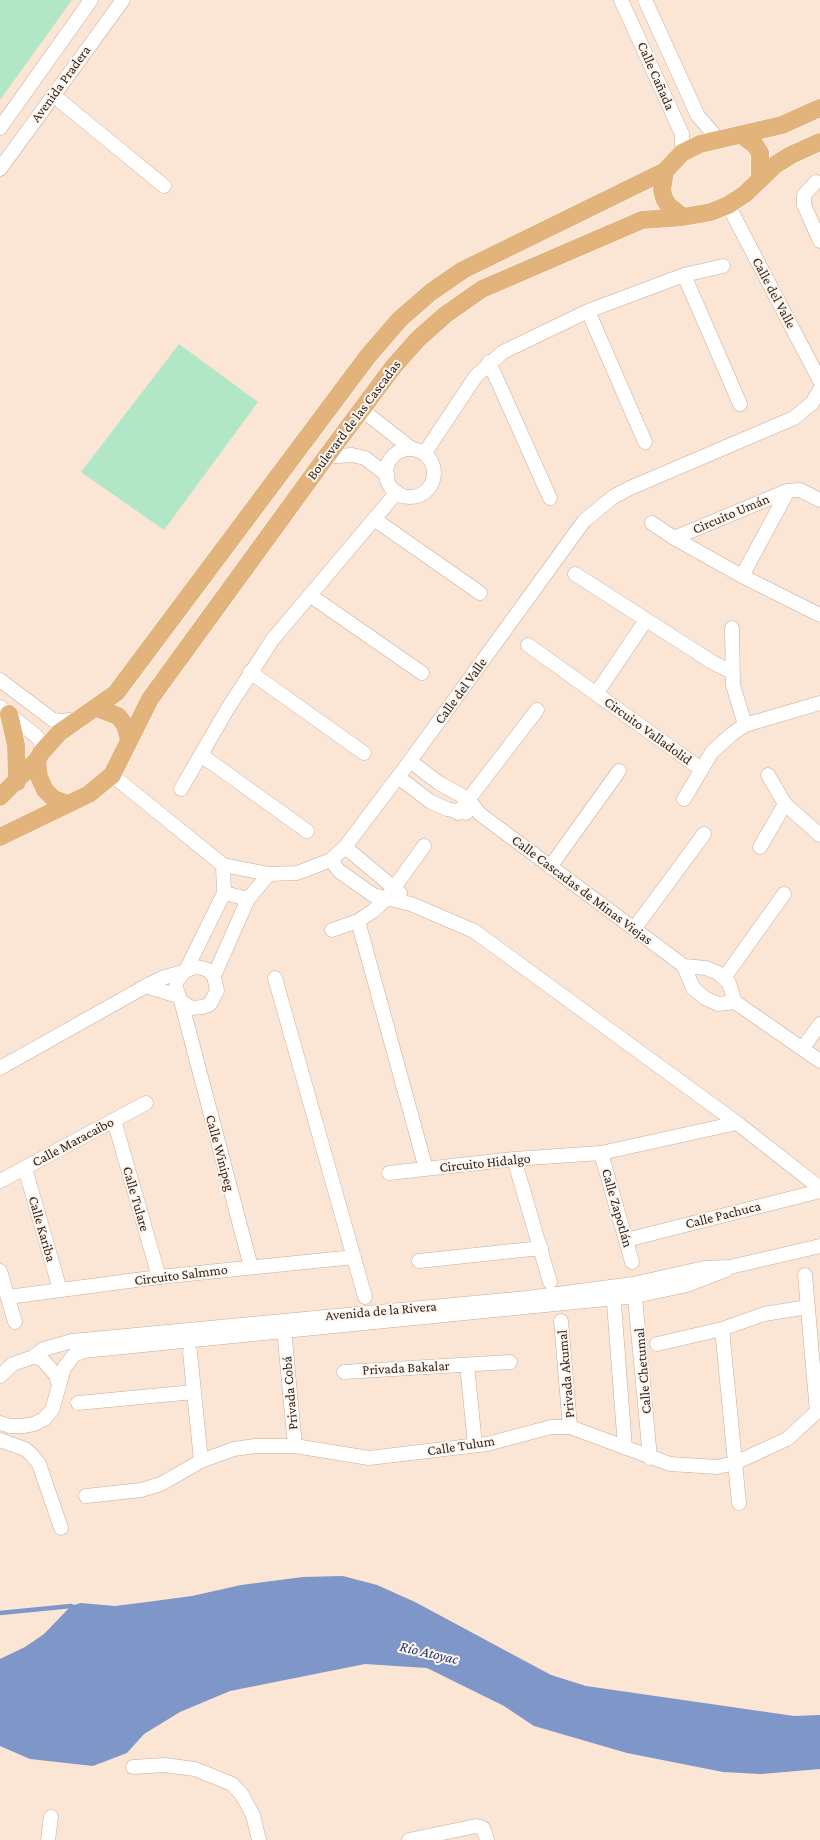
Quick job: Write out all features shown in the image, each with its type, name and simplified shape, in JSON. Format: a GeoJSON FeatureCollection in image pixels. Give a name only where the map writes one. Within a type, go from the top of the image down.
{"type":"FeatureCollection","features":[{"type":"Feature","properties":{"kind":"main road","name":"Boulevard de las Cascadas"},"geometry":{"type":"LineString","coordinates":[[0,796],[17,782],[59,733],[116,693],[368,356],[400,319],[431,292],[463,270],[665,171],[682,153],[718,139],[743,136],[782,125],[820,108]]}},
{"type":"Feature","properties":{"kind":"main road"},"geometry":{"type":"LineString","coordinates":[[743,136],[755,145],[760,154],[760,180]]}},
{"type":"Feature","properties":{"kind":"main road","name":"Boulevard de las Cascadas"},"geometry":{"type":"LineString","coordinates":[[0,837],[100,788],[112,775],[128,740],[150,700],[394,366],[418,339],[445,315],[482,289],[642,220],[683,217],[711,212],[728,205],[745,194],[791,154],[820,142]]}},
{"type":"Feature","properties":{"kind":"main road"},"geometry":{"type":"LineString","coordinates":[[665,171],[662,190],[664,198],[668,205],[683,217]]}},
{"type":"Feature","properties":{"kind":"main road"},"geometry":{"type":"LineString","coordinates":[[97,708],[118,716],[124,724],[128,740]]}},
{"type":"Feature","properties":{"kind":"main road"},"geometry":{"type":"LineString","coordinates":[[4,710],[16,745],[17,782]]}},
{"type":"Feature","properties":{"kind":"main road"},"geometry":{"type":"LineString","coordinates":[[40,756],[39,777],[46,790],[54,799],[67,804]]}},
{"type":"Feature","properties":{"kind":"street","name":"Avenida Pradera"},"geometry":{"type":"LineString","coordinates":[[0,128],[91,0]]}},
{"type":"Feature","properties":{"kind":"street","name":"Avenida Pradera"},"geometry":{"type":"LineString","coordinates":[[0,169],[123,0]]}},
{"type":"Feature","properties":{"kind":"street","name":"Calle Cañada"},"geometry":{"type":"LineString","coordinates":[[621,0],[682,134],[682,153]]}},
{"type":"Feature","properties":{"kind":"street","name":"Calle Cañada"},"geometry":{"type":"LineString","coordinates":[[645,0],[698,116],[718,139]]}},
{"type":"Feature","properties":{"kind":"street"},"geometry":{"type":"LineString","coordinates":[[639,38],[658,28]]}},
{"type":"Feature","properties":{"kind":"street"},"geometry":{"type":"LineString","coordinates":[[42,69],[57,90],[164,186]]}},
{"type":"Feature","properties":{"kind":"street"},"geometry":{"type":"LineString","coordinates":[[816,182],[804,195],[804,204],[820,241]]}},
{"type":"Feature","properties":{"kind":"street","name":"Calle del Valle"},"geometry":{"type":"LineString","coordinates":[[728,205],[820,381]]}},
{"type":"Feature","properties":{"kind":"street"},"geometry":{"type":"LineString","coordinates":[[418,452],[476,376],[489,362],[503,352],[588,312],[684,275],[723,266]]}},
{"type":"Feature","properties":{"kind":"street"},"geometry":{"type":"LineString","coordinates":[[684,275],[740,404]]}},
{"type":"Feature","properties":{"kind":"street"},"geometry":{"type":"LineString","coordinates":[[588,312],[645,442]]}},
{"type":"Feature","properties":{"kind":"street"},"geometry":{"type":"LineString","coordinates":[[489,362],[550,498]]}},
{"type":"Feature","properties":{"kind":"street","name":"Calle del Valle"},"geometry":{"type":"LineString","coordinates":[[112,775],[223,865],[269,874],[297,873],[331,860],[345,847],[410,761],[584,521],[597,509],[630,488],[816,408],[820,390]]}},
{"type":"Feature","properties":{"kind":"street"},"geometry":{"type":"LineString","coordinates":[[326,457],[352,455],[364,458],[387,475],[392,488],[409,497],[422,494],[428,490],[434,478],[432,464],[362,410]]}},
{"type":"Feature","properties":{"kind":"street"},"geometry":{"type":"LineString","coordinates":[[387,475],[390,462],[399,452],[418,452]]}},
{"type":"Feature","properties":{"kind":"street"},"geometry":{"type":"LineString","coordinates":[[788,491],[800,490],[820,500]]}},
{"type":"Feature","properties":{"kind":"street","name":"Circuito Umán"},"geometry":{"type":"LineString","coordinates":[[674,538],[774,495],[788,491]]}},
{"type":"Feature","properties":{"kind":"street","name":"Circuito Umán"},"geometry":{"type":"LineString","coordinates":[[742,576],[788,491]]}},
{"type":"Feature","properties":{"kind":"street"},"geometry":{"type":"LineString","coordinates":[[181,789],[250,672],[273,639],[397,492]]}},
{"type":"Feature","properties":{"kind":"street"},"geometry":{"type":"LineString","coordinates":[[374,518],[480,593]]}},
{"type":"Feature","properties":{"kind":"street","name":"Circuito Umán"},"geometry":{"type":"LineString","coordinates":[[652,523],[674,538],[742,576],[820,615]]}},
{"type":"Feature","properties":{"kind":"street"},"geometry":{"type":"LineString","coordinates":[[575,574],[712,662],[732,672]]}},
{"type":"Feature","properties":{"kind":"street"},"geometry":{"type":"LineString","coordinates":[[311,596],[422,673]]}},
{"type":"Feature","properties":{"kind":"street","name":"Circuito Valladolid"},"geometry":{"type":"LineString","coordinates":[[596,694],[646,620]]}},
{"type":"Feature","properties":{"kind":"street"},"geometry":{"type":"LineString","coordinates":[[732,628],[732,672],[745,725]]}},
{"type":"Feature","properties":{"kind":"street","name":"Circuito Valladolid"},"geometry":{"type":"LineString","coordinates":[[528,645],[701,769]]}},
{"type":"Feature","properties":{"kind":"street"},"geometry":{"type":"LineString","coordinates":[[250,672],[364,753]]}},
{"type":"Feature","properties":{"kind":"street"},"geometry":{"type":"LineString","coordinates":[[0,680],[53,720],[81,718]]}},
{"type":"Feature","properties":{"kind":"street","name":"Circuito Valladolid"},"geometry":{"type":"LineString","coordinates":[[684,799],[712,752],[745,725],[820,703]]}},
{"type":"Feature","properties":{"kind":"street"},"geometry":{"type":"LineString","coordinates":[[4,710],[40,740],[40,756]]}},
{"type":"Feature","properties":{"kind":"street"},"geometry":{"type":"LineString","coordinates":[[458,813],[537,710]]}},
{"type":"Feature","properties":{"kind":"street"},"geometry":{"type":"LineString","coordinates":[[201,754],[306,831]]}},
{"type":"Feature","properties":{"kind":"street","name":"Calle Cascadas de Minas Viejas"},"geometry":{"type":"LineString","coordinates":[[410,761],[439,783],[468,799],[480,814],[684,966],[693,988],[705,998],[718,1004],[735,1002]]}},
{"type":"Feature","properties":{"kind":"street"},"geometry":{"type":"LineString","coordinates":[[550,867],[619,771]]}},
{"type":"Feature","properties":{"kind":"street"},"geometry":{"type":"LineString","coordinates":[[768,775],[785,804],[820,835]]}},
{"type":"Feature","properties":{"kind":"street"},"geometry":{"type":"LineString","coordinates":[[398,777],[431,802],[458,813],[480,814]]}},
{"type":"Feature","properties":{"kind":"street"},"geometry":{"type":"LineString","coordinates":[[760,847],[785,804]]}},
{"type":"Feature","properties":{"kind":"street"},"geometry":{"type":"LineString","coordinates":[[634,929],[704,834]]}},
{"type":"Feature","properties":{"kind":"street"},"geometry":{"type":"LineString","coordinates":[[332,930],[358,921],[390,893],[424,846]]}},
{"type":"Feature","properties":{"kind":"street"},"geometry":{"type":"LineString","coordinates":[[345,847],[390,893],[474,931],[737,1123],[820,1189]]}},
{"type":"Feature","properties":{"kind":"street"},"geometry":{"type":"LineString","coordinates":[[331,860],[340,871],[373,895],[390,893]]}},
{"type":"Feature","properties":{"kind":"street"},"geometry":{"type":"LineString","coordinates":[[179,999],[176,988],[224,893],[223,865]]}},
{"type":"Feature","properties":{"kind":"street"},"geometry":{"type":"LineString","coordinates":[[146,986],[179,999],[191,1008],[210,1004],[217,991],[214,976],[248,900],[269,874]]}},
{"type":"Feature","properties":{"kind":"street"},"geometry":{"type":"LineString","coordinates":[[224,893],[248,900]]}},
{"type":"Feature","properties":{"kind":"street"},"geometry":{"type":"LineString","coordinates":[[784,894],[724,978],[734,993],[735,1002],[820,1061]]}},
{"type":"Feature","properties":{"kind":"street","name":"Circuito Hidalgo"},"geometry":{"type":"LineString","coordinates":[[358,921],[426,1169],[514,1159],[602,1154],[737,1123]]}},
{"type":"Feature","properties":{"kind":"street","name":"Calle Cascadas de Minas Viejas"},"geometry":{"type":"LineString","coordinates":[[684,966],[706,968],[724,978]]}},
{"type":"Feature","properties":{"kind":"street"},"geometry":{"type":"LineString","coordinates":[[0,1068],[146,986],[184,971],[201,968],[206,969],[214,976]]}},
{"type":"Feature","properties":{"kind":"street"},"geometry":{"type":"LineString","coordinates":[[275,978],[365,1297]]}},
{"type":"Feature","properties":{"kind":"street","name":"Calle Winipeg"},"geometry":{"type":"LineString","coordinates":[[179,999],[251,1267]]}},
{"type":"Feature","properties":{"kind":"street"},"geometry":{"type":"LineString","coordinates":[[189,1038],[203,1007]]}},
{"type":"Feature","properties":{"kind":"street"},"geometry":{"type":"LineString","coordinates":[[803,1048],[820,1024]]}},
{"type":"Feature","properties":{"kind":"street","name":"Calle Maracaibo"},"geometry":{"type":"LineString","coordinates":[[0,1181],[146,1103]]}},
{"type":"Feature","properties":{"kind":"street","name":"Calle Tulare"},"geometry":{"type":"LineString","coordinates":[[114,1120],[159,1277]]}},
{"type":"Feature","properties":{"kind":"street","name":"Calle Zapotlán"},"geometry":{"type":"LineString","coordinates":[[602,1154],[632,1262]]}},
{"type":"Feature","properties":{"kind":"street"},"geometry":{"type":"LineString","coordinates":[[514,1159],[550,1282]]}},
{"type":"Feature","properties":{"kind":"street","name":"Calle Kariba"},"geometry":{"type":"LineString","coordinates":[[25,1168],[60,1290]]}},
{"type":"Feature","properties":{"kind":"street"},"geometry":{"type":"LineString","coordinates":[[389,1173],[426,1169]]}},
{"type":"Feature","properties":{"kind":"street","name":"Calle Pachuca"},"geometry":{"type":"LineString","coordinates":[[626,1240],[820,1189]]}},
{"type":"Feature","properties":{"kind":"street","name":"Avenida de la Rivera"},"geometry":{"type":"LineString","coordinates":[[7,1365],[33,1357],[44,1349],[72,1341],[174,1335],[528,1303],[686,1285],[730,1267],[820,1246]]}},
{"type":"Feature","properties":{"kind":"street"},"geometry":{"type":"LineString","coordinates":[[419,1261],[541,1248]]}},
{"type":"Feature","properties":{"kind":"street","name":"Circuito Salmmo"},"geometry":{"type":"LineString","coordinates":[[8,1297],[159,1277],[354,1257]]}},
{"type":"Feature","properties":{"kind":"street"},"geometry":{"type":"LineString","coordinates":[[0,1271],[15,1322]]}},
{"type":"Feature","properties":{"kind":"street"},"geometry":{"type":"LineString","coordinates":[[805,1275],[819,1410]]}},
{"type":"Feature","properties":{"kind":"street","name":"Calle Chetumal"},"geometry":{"type":"LineString","coordinates":[[635,1290],[650,1458]]}},
{"type":"Feature","properties":{"kind":"street","name":"Calle Chetumal"},"geometry":{"type":"LineString","coordinates":[[613,1293],[625,1448]]}},
{"type":"Feature","properties":{"kind":"street"},"geometry":{"type":"LineString","coordinates":[[657,1344],[722,1329],[764,1314],[808,1307]]}},
{"type":"Feature","properties":{"kind":"street","name":"Privada Akumal"},"geometry":{"type":"LineString","coordinates":[[561,1321],[570,1427]]}},
{"type":"Feature","properties":{"kind":"street"},"geometry":{"type":"LineString","coordinates":[[722,1329],[739,1503]]}},
{"type":"Feature","properties":{"kind":"street","name":"Avenida de la Rivera"},"geometry":{"type":"LineString","coordinates":[[0,1422],[10,1426],[23,1426],[34,1424],[44,1419],[52,1410],[64,1368],[74,1355],[83,1351],[174,1335]]}},
{"type":"Feature","properties":{"kind":"street","name":"Privada Cobá"},"geometry":{"type":"LineString","coordinates":[[285,1340],[295,1446]]}},
{"type":"Feature","properties":{"kind":"street"},"geometry":{"type":"LineString","coordinates":[[190,1352],[201,1461]]}},
{"type":"Feature","properties":{"kind":"street"},"geometry":{"type":"LineString","coordinates":[[619,1356],[642,1355]]}},
{"type":"Feature","properties":{"kind":"street"},"geometry":{"type":"LineString","coordinates":[[33,1357],[42,1359],[50,1366],[56,1375],[59,1386]]}},
{"type":"Feature","properties":{"kind":"street","name":"Privada Bakalar"},"geometry":{"type":"LineString","coordinates":[[344,1372],[510,1362]]}},
{"type":"Feature","properties":{"kind":"street"},"geometry":{"type":"LineString","coordinates":[[0,1376],[7,1365]]}},
{"type":"Feature","properties":{"kind":"street","name":"Privada Bakalar"},"geometry":{"type":"LineString","coordinates":[[468,1365],[475,1446]]}},
{"type":"Feature","properties":{"kind":"street"},"geometry":{"type":"LineString","coordinates":[[78,1403],[194,1392]]}},
{"type":"Feature","properties":{"kind":"street","name":"Calle Tulum"},"geometry":{"type":"LineString","coordinates":[[86,1496],[141,1490],[161,1484],[201,1461],[241,1448],[295,1446],[369,1458],[475,1446],[551,1427],[570,1427],[670,1464],[717,1466],[735,1463],[786,1439],[819,1410]]}},
{"type":"Feature","properties":{"kind":"street"},"geometry":{"type":"LineString","coordinates":[[0,1440],[25,1449],[39,1464],[60,1528]]}},
{"type":"Feature","properties":{"kind":"street"},"geometry":{"type":"LineString","coordinates":[[133,1767],[164,1765],[195,1769],[232,1784],[242,1795],[253,1815],[259,1840]]}},
{"type":"Feature","properties":{"kind":"street"},"geometry":{"type":"LineString","coordinates":[[48,1840],[51,1817]]}},
{"type":"Feature","properties":{"kind":"street"},"geometry":{"type":"LineString","coordinates":[[409,1840],[476,1826],[483,1828],[488,1840]]}},
{"type":"Feature","properties":{"kind":"green space"},"geometry":{"type":"Polygon","coordinates":[[[0,0],[72,0],[0,100],[0,0]]]}},
{"type":"Feature","properties":{"kind":"green space"},"geometry":{"type":"Polygon","coordinates":[[[179,344],[258,402],[164,530],[81,472],[179,344]]]}},
{"type":"Feature","properties":{"kind":"water","name":"Río Atoyac"},"geometry":{"type":"Polygon","coordinates":[[[343,1576],[377,1585],[415,1602],[551,1675],[586,1686],[794,1716],[820,1715],[820,1769],[761,1774],[723,1772],[627,1753],[534,1726],[504,1706],[427,1668],[365,1664],[230,1691],[180,1712],[144,1734],[127,1753],[93,1766],[30,1759],[0,1746],[0,1659],[25,1647],[44,1634],[71,1606],[81,1603],[115,1606],[192,1596],[241,1585],[303,1577],[343,1576]]]}},
{"type":"Feature","properties":{"kind":"waterway"},"geometry":{"type":"LineString","coordinates":[[0,1613],[71,1606],[77,1609]]}}]}
